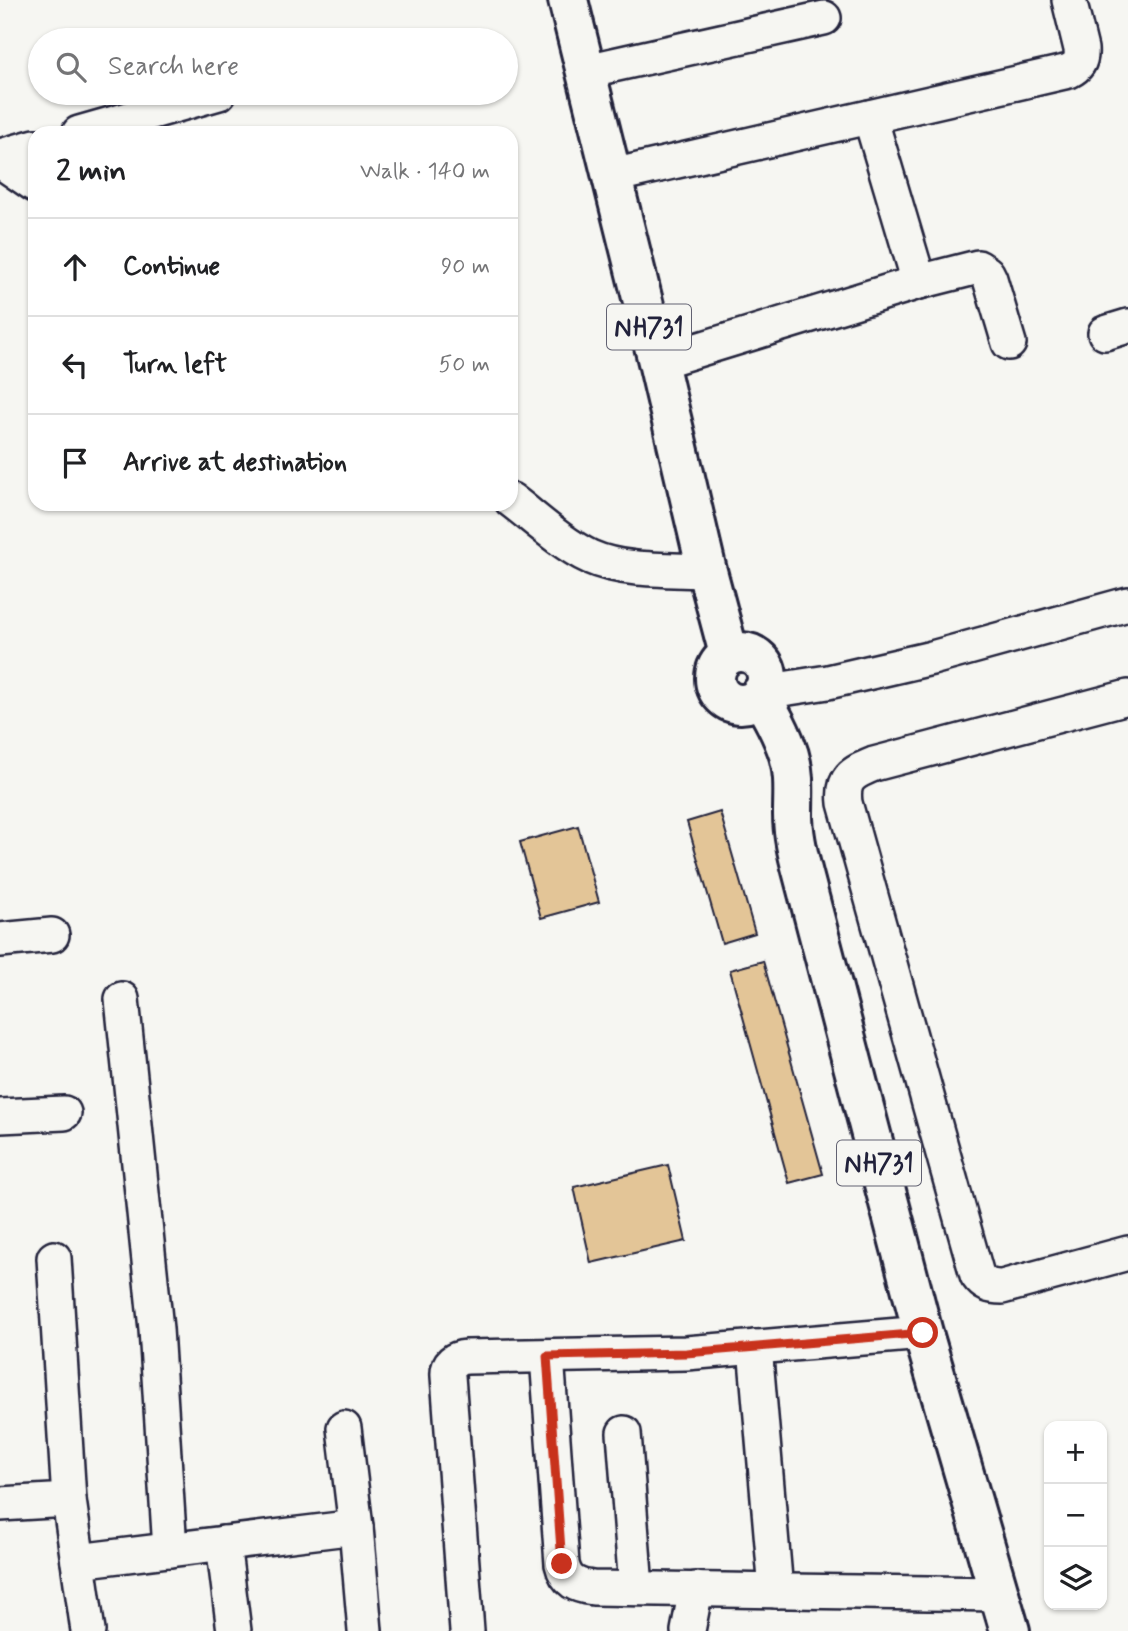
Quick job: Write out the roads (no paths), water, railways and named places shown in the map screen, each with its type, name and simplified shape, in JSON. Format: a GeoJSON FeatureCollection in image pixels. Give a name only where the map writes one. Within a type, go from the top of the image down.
{"type":"FeatureCollection","features":[{"type":"Feature","properties":{"kind":"highway","name":"NH731"},"geometry":{"type":"LineString","coordinates":[[568,0],[729,654],[719,663],[715,677],[718,690],[727,700],[740,704],[753,701],[762,694],[789,755],[795,786],[793,816],[796,844],[923,1333],[1010,1631]]}},
{"type":"Feature","properties":{"kind":"street"},"geometry":{"type":"LineString","coordinates":[[612,176],[1075,68],[1082,57],[1069,0]]}},
{"type":"Feature","properties":{"kind":"street"},"geometry":{"type":"LineString","coordinates":[[586,71],[824,18]]}},
{"type":"Feature","properties":{"kind":"street"},"geometry":{"type":"LineString","coordinates":[[104,126],[177,105]]}},
{"type":"Feature","properties":{"kind":"street"},"geometry":{"type":"LineString","coordinates":[[870,117],[919,282]]}},
{"type":"Feature","properties":{"kind":"street"},"geometry":{"type":"LineString","coordinates":[[0,158],[28,148]]}},
{"type":"Feature","properties":{"kind":"street"},"geometry":{"type":"LineString","coordinates":[[0,158],[28,180]]}},
{"type":"Feature","properties":{"kind":"street"},"geometry":{"type":"LineString","coordinates":[[658,362],[919,282],[978,267],[983,269],[990,279],[1009,344]]}},
{"type":"Feature","properties":{"kind":"street"},"geometry":{"type":"LineString","coordinates":[[518,506],[567,544],[610,564],[707,570]]}},
{"type":"Feature","properties":{"kind":"street"},"geometry":{"type":"LineString","coordinates":[[762,694],[932,658],[1128,604]]}},
{"type":"Feature","properties":{"kind":"street"},"geometry":{"type":"LineString","coordinates":[[1128,697],[874,764],[852,775],[844,791],[845,803],[977,1275],[985,1285],[1002,1287],[1128,1253]]}},
{"type":"Feature","properties":{"kind":"street"},"geometry":{"type":"LineString","coordinates":[[0,940],[52,935]]}},
{"type":"Feature","properties":{"kind":"street"},"geometry":{"type":"LineString","coordinates":[[122,999],[156,1329],[170,1550]]}},
{"type":"Feature","properties":{"kind":"street"},"geometry":{"type":"LineString","coordinates":[[0,1116],[64,1113]]}},
{"type":"Feature","properties":{"kind":"street"},"geometry":{"type":"LineString","coordinates":[[54,1258],[68,1500],[88,1631]]}},
{"type":"Feature","properties":{"kind":"street"},"geometry":{"type":"LineString","coordinates":[[467,1631],[448,1376],[449,1366],[454,1360],[460,1357],[686,1353],[923,1333]]}},
{"type":"Feature","properties":{"kind":"street"},"geometry":{"type":"LineString","coordinates":[[755,1347],[776,1591]]}},
{"type":"Feature","properties":{"kind":"street"},"geometry":{"type":"LineString","coordinates":[[547,1356],[564,1572],[572,1582],[593,1588],[999,1594]]}},
{"type":"Feature","properties":{"kind":"street"},"geometry":{"type":"LineString","coordinates":[[344,1429],[365,1631]]}},
{"type":"Feature","properties":{"kind":"street"},"geometry":{"type":"LineString","coordinates":[[624,1433],[636,1588]]}},
{"type":"Feature","properties":{"kind":"street"},"geometry":{"type":"LineString","coordinates":[[0,1504],[68,1500]]}},
{"type":"Feature","properties":{"kind":"street"},"geometry":{"type":"LineString","coordinates":[[78,1561],[356,1527]]}},
{"type":"Feature","properties":{"kind":"street"},"geometry":{"type":"LineString","coordinates":[[223,1544],[234,1631]]}},
{"type":"Feature","properties":{"kind":"street"},"geometry":{"type":"LineString","coordinates":[[688,1631],[696,1589]]}}]}
